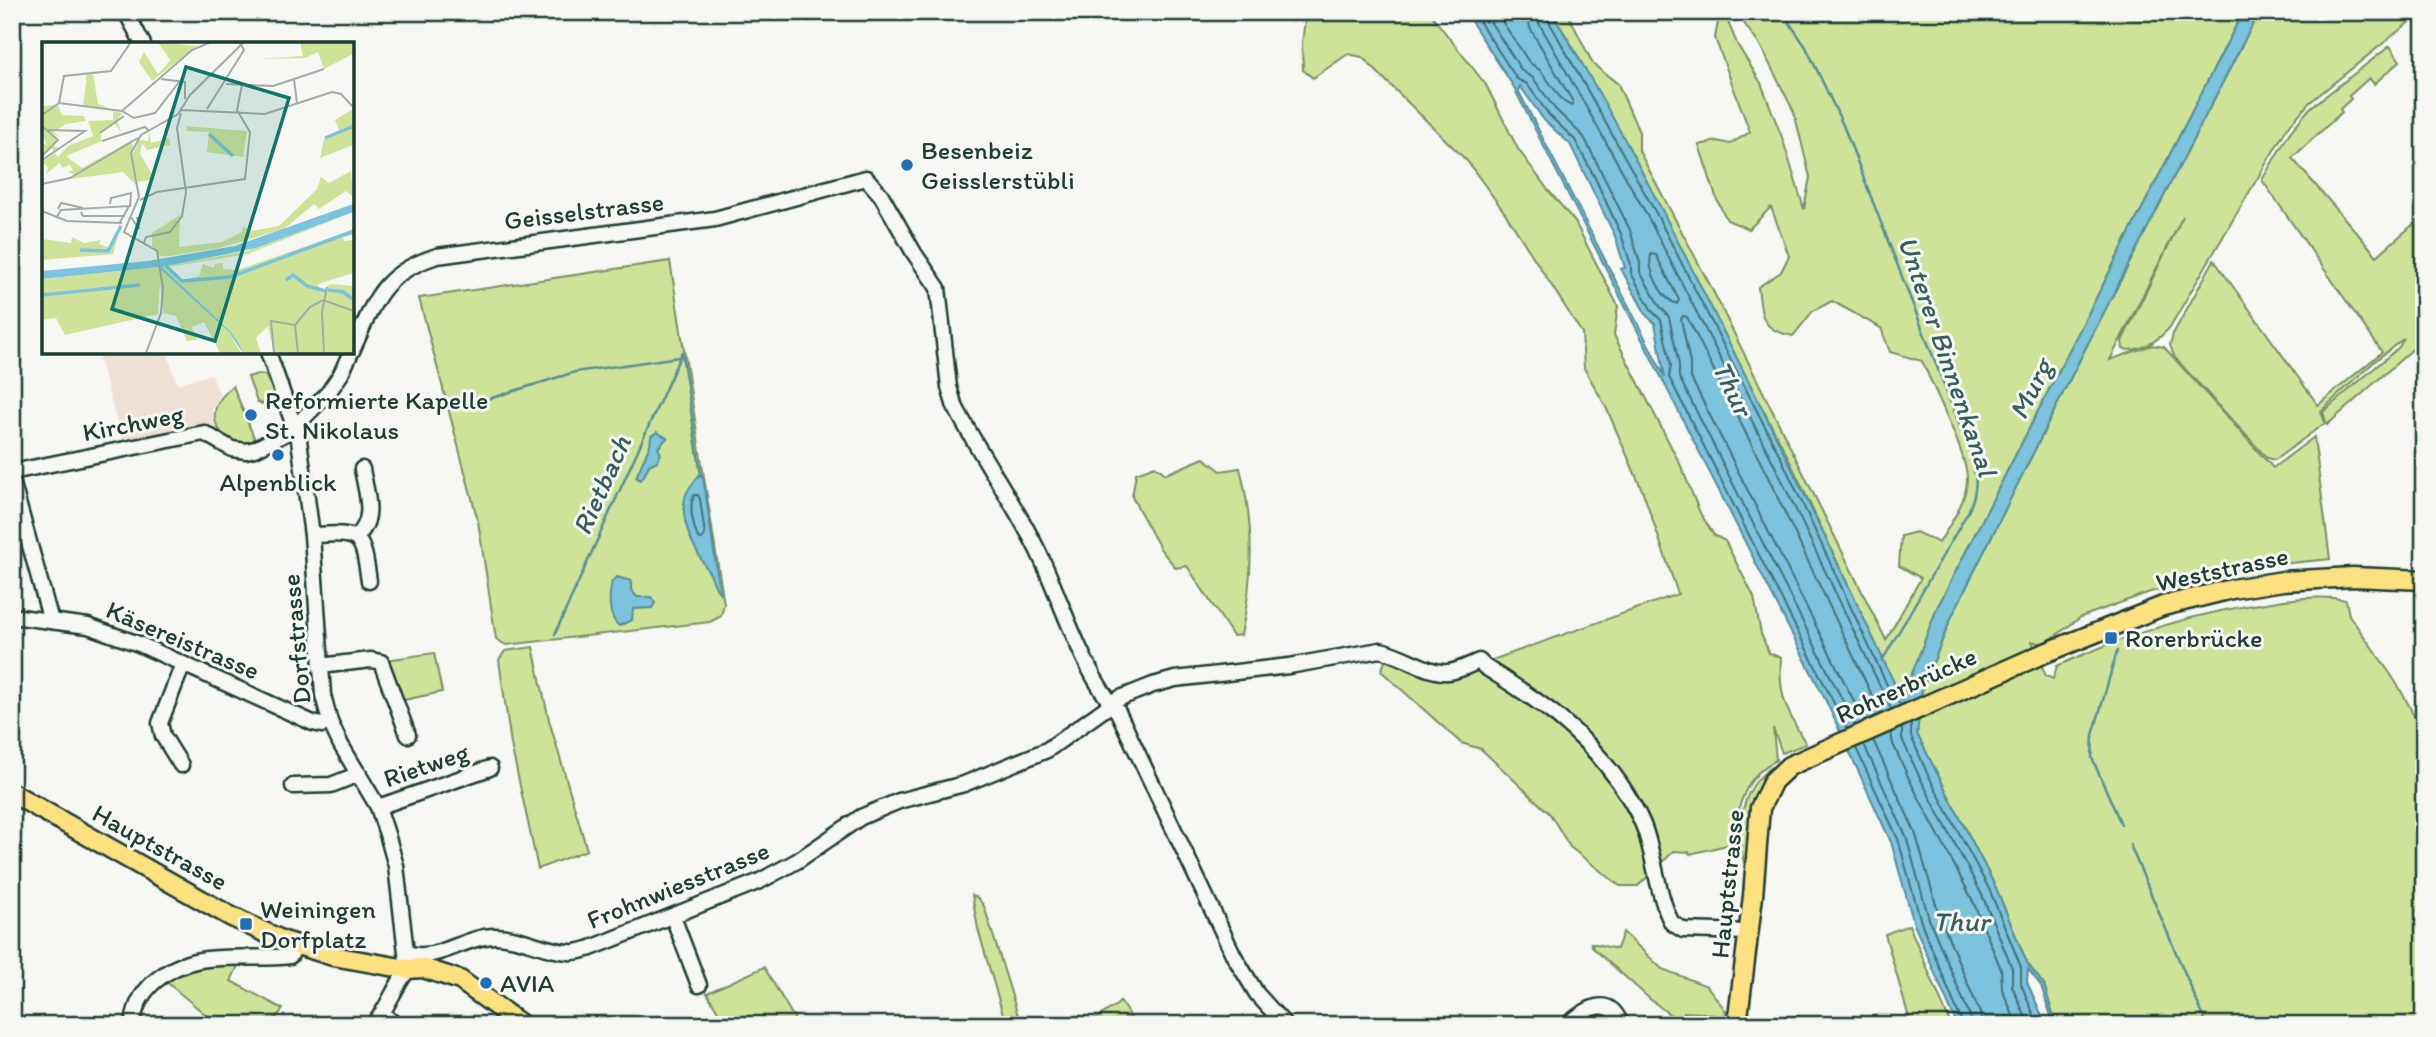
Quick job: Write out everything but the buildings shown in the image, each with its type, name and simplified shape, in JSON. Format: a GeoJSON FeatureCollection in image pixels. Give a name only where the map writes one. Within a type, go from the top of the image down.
{"type":"FeatureCollection","features":[{"type":"Feature","properties":{"kind":"main road","name":"Weststrasse"},"geometry":{"type":"LineString","coordinates":[[2039,655],[2163,606],[2232,589],[2283,580],[2424,580]]}},
{"type":"Feature","properties":{"kind":"main road","name":"Rohrerbrücke"},"geometry":{"type":"LineString","coordinates":[[1779,775],[1794,763],[2039,655]]}},
{"type":"Feature","properties":{"kind":"main road","name":"Hauptstrasse"},"geometry":{"type":"LineString","coordinates":[[1737,1025],[1760,808],[1767,790],[1779,775]]}},
{"type":"Feature","properties":{"kind":"main road","name":"Hauptstrasse"},"geometry":{"type":"LineString","coordinates":[[12,793],[230,916],[296,946],[333,957],[410,959],[423,968],[460,980],[522,1025]]}},
{"type":"Feature","properties":{"kind":"street"},"geometry":{"type":"LineString","coordinates":[[126,12],[142,42]]}},
{"type":"Feature","properties":{"kind":"street","name":"Geisselstrasse"},"geometry":{"type":"LineString","coordinates":[[354,347],[385,286],[398,272],[415,262],[437,256],[715,219],[866,178],[881,195],[914,253],[938,288],[949,387],[954,404],[1037,549],[1090,669],[1111,704]]}},
{"type":"Feature","properties":{"kind":"street","name":"Dorfstrasse"},"geometry":{"type":"LineString","coordinates":[[269,354],[296,426],[312,535],[323,695],[330,722],[341,745],[378,807],[396,866],[410,959]]}},
{"type":"Feature","properties":{"kind":"street","name":"Geisselstrasse"},"geometry":{"type":"LineString","coordinates":[[296,426],[328,393],[351,354]]}},
{"type":"Feature","properties":{"kind":"street","name":"Kirchweg"},"geometry":{"type":"LineString","coordinates":[[12,472],[204,433],[232,449],[246,451],[255,449],[296,426]]}},
{"type":"Feature","properties":{"kind":"street"},"geometry":{"type":"LineString","coordinates":[[356,537],[367,524],[370,515],[362,469]]}},
{"type":"Feature","properties":{"kind":"street"},"geometry":{"type":"LineString","coordinates":[[12,481],[51,621]]}},
{"type":"Feature","properties":{"kind":"street"},"geometry":{"type":"LineString","coordinates":[[312,535],[348,534],[356,537],[365,551],[369,581]]}},
{"type":"Feature","properties":{"kind":"street","name":"Käsereistrasse"},"geometry":{"type":"LineString","coordinates":[[12,616],[88,626],[139,644],[313,723],[330,722]]}},
{"type":"Feature","properties":{"kind":"street","name":"Frohnwiesstrasse"},"geometry":{"type":"LineString","coordinates":[[410,959],[434,954],[483,937],[506,937],[567,952],[609,942],[760,881],[794,862],[861,817],[899,801],[964,784],[1047,750],[1129,694],[1175,679],[1289,666],[1370,651],[1394,653],[1442,672],[1459,670],[1479,661],[1537,699],[1566,721],[1592,746],[1636,810],[1644,827],[1672,923],[1684,930],[1748,932]]}},
{"type":"Feature","properties":{"kind":"street"},"geometry":{"type":"LineString","coordinates":[[320,666],[371,660],[381,662],[408,735]]}},
{"type":"Feature","properties":{"kind":"street"},"geometry":{"type":"LineString","coordinates":[[181,765],[163,736],[160,723],[183,664]]}},
{"type":"Feature","properties":{"kind":"street"},"geometry":{"type":"LineString","coordinates":[[1111,704],[1118,712],[1234,956],[1257,994],[1285,1025]]}},
{"type":"Feature","properties":{"kind":"street","name":"Rietweg"},"geometry":{"type":"LineString","coordinates":[[378,807],[490,768]]}},
{"type":"Feature","properties":{"kind":"street"},"geometry":{"type":"LineString","coordinates":[[293,786],[331,785],[359,774]]}},
{"type":"Feature","properties":{"kind":"street"},"geometry":{"type":"LineString","coordinates":[[673,917],[699,985]]}},
{"type":"Feature","properties":{"kind":"street"},"geometry":{"type":"LineString","coordinates":[[133,1025],[139,1000],[148,989],[177,967],[205,958],[290,956],[296,946]]}},
{"type":"Feature","properties":{"kind":"street"},"geometry":{"type":"LineString","coordinates":[[396,1025],[378,1019],[410,959]]}},
{"type":"Feature","properties":{"kind":"street"},"geometry":{"type":"LineString","coordinates":[[1567,1025],[1590,1007],[1600,1007],[1618,1016],[1621,1025]]}},
{"type":"Feature","properties":{"kind":"shaded area"},"geometry":{"type":"Polygon","coordinates":[[[98,354],[168,354],[177,384],[211,374],[220,395],[212,410],[213,422],[228,443],[218,437],[124,446],[98,354]]]}},
{"type":"Feature","properties":{"kind":"green space"},"geometry":{"type":"Polygon","coordinates":[[[1306,12],[1429,12],[1486,85],[1518,149],[1575,222],[1618,306],[1614,335],[1681,466],[1700,513],[1714,535],[1725,541],[1754,597],[1761,634],[1769,653],[1781,658],[1780,672],[1785,703],[1806,744],[1782,753],[1773,728],[1776,760],[1749,784],[1737,818],[1735,843],[1690,854],[1674,851],[1638,886],[1620,886],[1570,847],[1550,814],[1481,749],[1461,743],[1381,671],[1388,654],[1442,675],[1472,667],[1489,672],[1543,706],[1574,732],[1596,755],[1624,798],[1633,801],[1608,760],[1574,726],[1489,664],[1492,660],[1678,594],[1643,492],[1606,407],[1584,368],[1582,333],[1505,213],[1467,161],[1362,57],[1348,54],[1313,78],[1303,70],[1302,43],[1306,12]]]}},
{"type":"Feature","properties":{"kind":"green space"},"geometry":{"type":"Polygon","coordinates":[[[1551,12],[1567,12],[1593,64],[1618,84],[1639,132],[1639,151],[1710,285],[1886,640],[1921,578],[1899,566],[1901,536],[1916,532],[1939,543],[1964,496],[1966,467],[1956,437],[1922,361],[1890,352],[1881,328],[1832,301],[1813,311],[1793,336],[1774,330],[1765,321],[1758,287],[1781,272],[1789,256],[1771,207],[1749,229],[1727,220],[1717,200],[1699,145],[1717,141],[1730,144],[1750,132],[1715,38],[1720,12],[1724,12],[1737,44],[1761,83],[1783,140],[1804,209],[1810,177],[1794,112],[1761,47],[1736,12],[2243,12],[1937,608],[1902,700],[1789,459],[1572,45],[1551,12]]]}},
{"type":"Feature","properties":{"kind":"green space"},"geometry":{"type":"Polygon","coordinates":[[[2259,12],[2422,12],[2309,103],[2287,128],[2170,327],[2149,344],[2136,349],[2123,349],[2122,341],[2183,216],[2110,360],[2152,345],[2164,347],[2273,468],[2314,437],[2330,559],[2250,567],[2150,592],[2081,617],[2043,645],[2032,641],[2046,676],[2053,679],[2057,666],[2109,644],[2189,618],[2290,599],[2318,597],[2346,600],[2349,615],[2402,692],[2424,744],[2424,1025],[2056,1025],[2044,985],[2027,963],[1996,888],[1917,734],[1922,690],[1952,616],[2084,351],[2259,12]]]}},
{"type":"Feature","properties":{"kind":"green space"},"geometry":{"type":"Polygon","coordinates":[[[2390,46],[2400,61],[2374,84],[2369,78],[2349,96],[2351,99],[2340,109],[2342,112],[2292,158],[2377,256],[2424,215],[2424,308],[2420,315],[2424,312],[2424,339],[2327,425],[2323,412],[2399,347],[2404,338],[2321,411],[2325,423],[2275,460],[2267,458],[2175,358],[2170,345],[2173,334],[2214,260],[2318,405],[2382,352],[2262,180],[2290,132],[2310,108],[2390,46]]]}},
{"type":"Feature","properties":{"kind":"green space"},"geometry":{"type":"Polygon","coordinates":[[[670,261],[724,604],[721,616],[710,622],[506,645],[496,639],[478,521],[419,298],[670,261]]]}},
{"type":"Feature","properties":{"kind":"green space"},"geometry":{"type":"Polygon","coordinates":[[[265,375],[277,398],[262,404],[257,402],[248,377],[265,375]]]}},
{"type":"Feature","properties":{"kind":"green space"},"geometry":{"type":"Polygon","coordinates":[[[233,386],[255,440],[237,446],[221,432],[215,417],[219,402],[233,386]]]}},
{"type":"Feature","properties":{"kind":"green space"},"geometry":{"type":"Polygon","coordinates":[[[1204,458],[1221,471],[1240,468],[1245,489],[1251,551],[1241,635],[1233,636],[1187,566],[1176,568],[1161,550],[1132,497],[1136,473],[1155,466],[1166,474],[1204,458]]]}},
{"type":"Feature","properties":{"kind":"green space"},"geometry":{"type":"Polygon","coordinates":[[[533,647],[549,720],[587,850],[538,869],[511,744],[499,660],[505,651],[533,647]]]}},
{"type":"Feature","properties":{"kind":"green space"},"geometry":{"type":"Polygon","coordinates":[[[434,653],[442,692],[399,701],[385,660],[434,653]]]}},
{"type":"Feature","properties":{"kind":"green space"},"geometry":{"type":"Polygon","coordinates":[[[1774,766],[1777,767],[1747,875],[1741,845],[1742,815],[1752,787],[1761,775],[1774,766]]]}},
{"type":"Feature","properties":{"kind":"green space"},"geometry":{"type":"Polygon","coordinates":[[[972,895],[984,906],[1021,1025],[1006,1025],[978,929],[972,895]]]}},
{"type":"Feature","properties":{"kind":"green space"},"geometry":{"type":"Polygon","coordinates":[[[1909,925],[1951,1025],[1911,1025],[1885,934],[1909,925]]]}},
{"type":"Feature","properties":{"kind":"green space"},"geometry":{"type":"Polygon","coordinates":[[[1623,932],[1662,969],[1707,986],[1726,1011],[1726,1018],[1684,1012],[1682,1024],[1651,1000],[1593,948],[1591,943],[1617,949],[1623,932]]]}},
{"type":"Feature","properties":{"kind":"green space"},"geometry":{"type":"Polygon","coordinates":[[[240,961],[231,981],[283,1009],[270,1025],[218,1025],[164,980],[192,965],[240,961]]]}},
{"type":"Feature","properties":{"kind":"green space"},"geometry":{"type":"Polygon","coordinates":[[[764,967],[798,1025],[726,1025],[707,993],[764,967]]]}},
{"type":"Feature","properties":{"kind":"green space"},"geometry":{"type":"Polygon","coordinates":[[[1120,1001],[1135,1025],[1086,1025],[1118,1004],[1120,1001]]]}},
{"type":"Feature","properties":{"kind":"water","name":"Thur"},"geometry":{"type":"Polygon","coordinates":[[[1465,12],[1551,12],[1611,115],[1667,220],[1779,443],[1902,700],[1937,608],[2243,12],[2259,12],[2084,351],[1952,616],[1922,690],[1917,734],[1996,888],[2027,963],[2044,985],[2056,1025],[2041,986],[2028,969],[2027,982],[2046,1025],[1957,1025],[1914,924],[1891,842],[1826,701],[1512,84],[1465,12]],[[1520,86],[1518,90],[1665,377],[1655,323],[1647,316],[1621,269],[1625,268],[1615,236],[1570,144],[1544,120],[1520,86]]]}},
{"type":"Feature","properties":{"kind":"water"},"geometry":{"type":"Polygon","coordinates":[[[657,432],[667,438],[658,448],[661,454],[656,462],[649,465],[640,480],[636,477],[650,445],[651,436],[657,432]]]}},
{"type":"Feature","properties":{"kind":"water"},"geometry":{"type":"Polygon","coordinates":[[[699,475],[703,476],[720,593],[695,548],[685,518],[686,494],[699,475]]]}},
{"type":"Feature","properties":{"kind":"water"},"geometry":{"type":"Polygon","coordinates":[[[617,577],[631,581],[631,590],[637,597],[651,597],[655,603],[652,608],[633,609],[632,620],[619,626],[612,617],[610,605],[612,581],[617,577]]]}},
{"type":"Feature","properties":{"kind":"waterway","name":"Unterer Binnenkanal"},"geometry":{"type":"LineString","coordinates":[[1782,12],[1806,47],[1843,125],[1969,449],[1975,474],[1974,495],[1968,512],[1882,661]]}},
{"type":"Feature","properties":{"kind":"waterway","name":"Rietbach"},"geometry":{"type":"LineString","coordinates":[[555,634],[682,352]]}},
{"type":"Feature","properties":{"kind":"waterway"},"geometry":{"type":"LineString","coordinates":[[682,353],[701,475]]}},
{"type":"Feature","properties":{"kind":"waterway"},"geometry":{"type":"LineString","coordinates":[[482,401],[575,372],[679,357]]}},
{"type":"Feature","properties":{"kind":"waterway"},"geometry":{"type":"LineString","coordinates":[[2117,651],[2093,735],[2092,758],[2121,824]]}},
{"type":"Feature","properties":{"kind":"waterway"},"geometry":{"type":"LineString","coordinates":[[2130,845],[2207,1025]]}},
{"type":"Feature","properties":{"kind":"place","name":"Besenbeiz Geisslerstübli"},"geometry":{"type":"Point","coordinates":[907,165]}},
{"type":"Feature","properties":{"kind":"place","name":"Reformierte Kapelle St. Nikolaus"},"geometry":{"type":"Point","coordinates":[251,415]}},
{"type":"Feature","properties":{"kind":"place","name":"Alpenblick"},"geometry":{"type":"Point","coordinates":[278,455]}},
{"type":"Feature","properties":{"kind":"place","name":"Rorerbrücke"},"geometry":{"type":"Point","coordinates":[2111,638]}},
{"type":"Feature","properties":{"kind":"place","name":"Weiningen Dorfplatz"},"geometry":{"type":"Point","coordinates":[246,924]}},
{"type":"Feature","properties":{"kind":"place","name":"AVIA"},"geometry":{"type":"Point","coordinates":[486,983]}},
{"type":"Feature","properties":{"kind":"water label","name":"Murg"},"geometry":{"type":"Point","coordinates":[2030,389]}}]}
